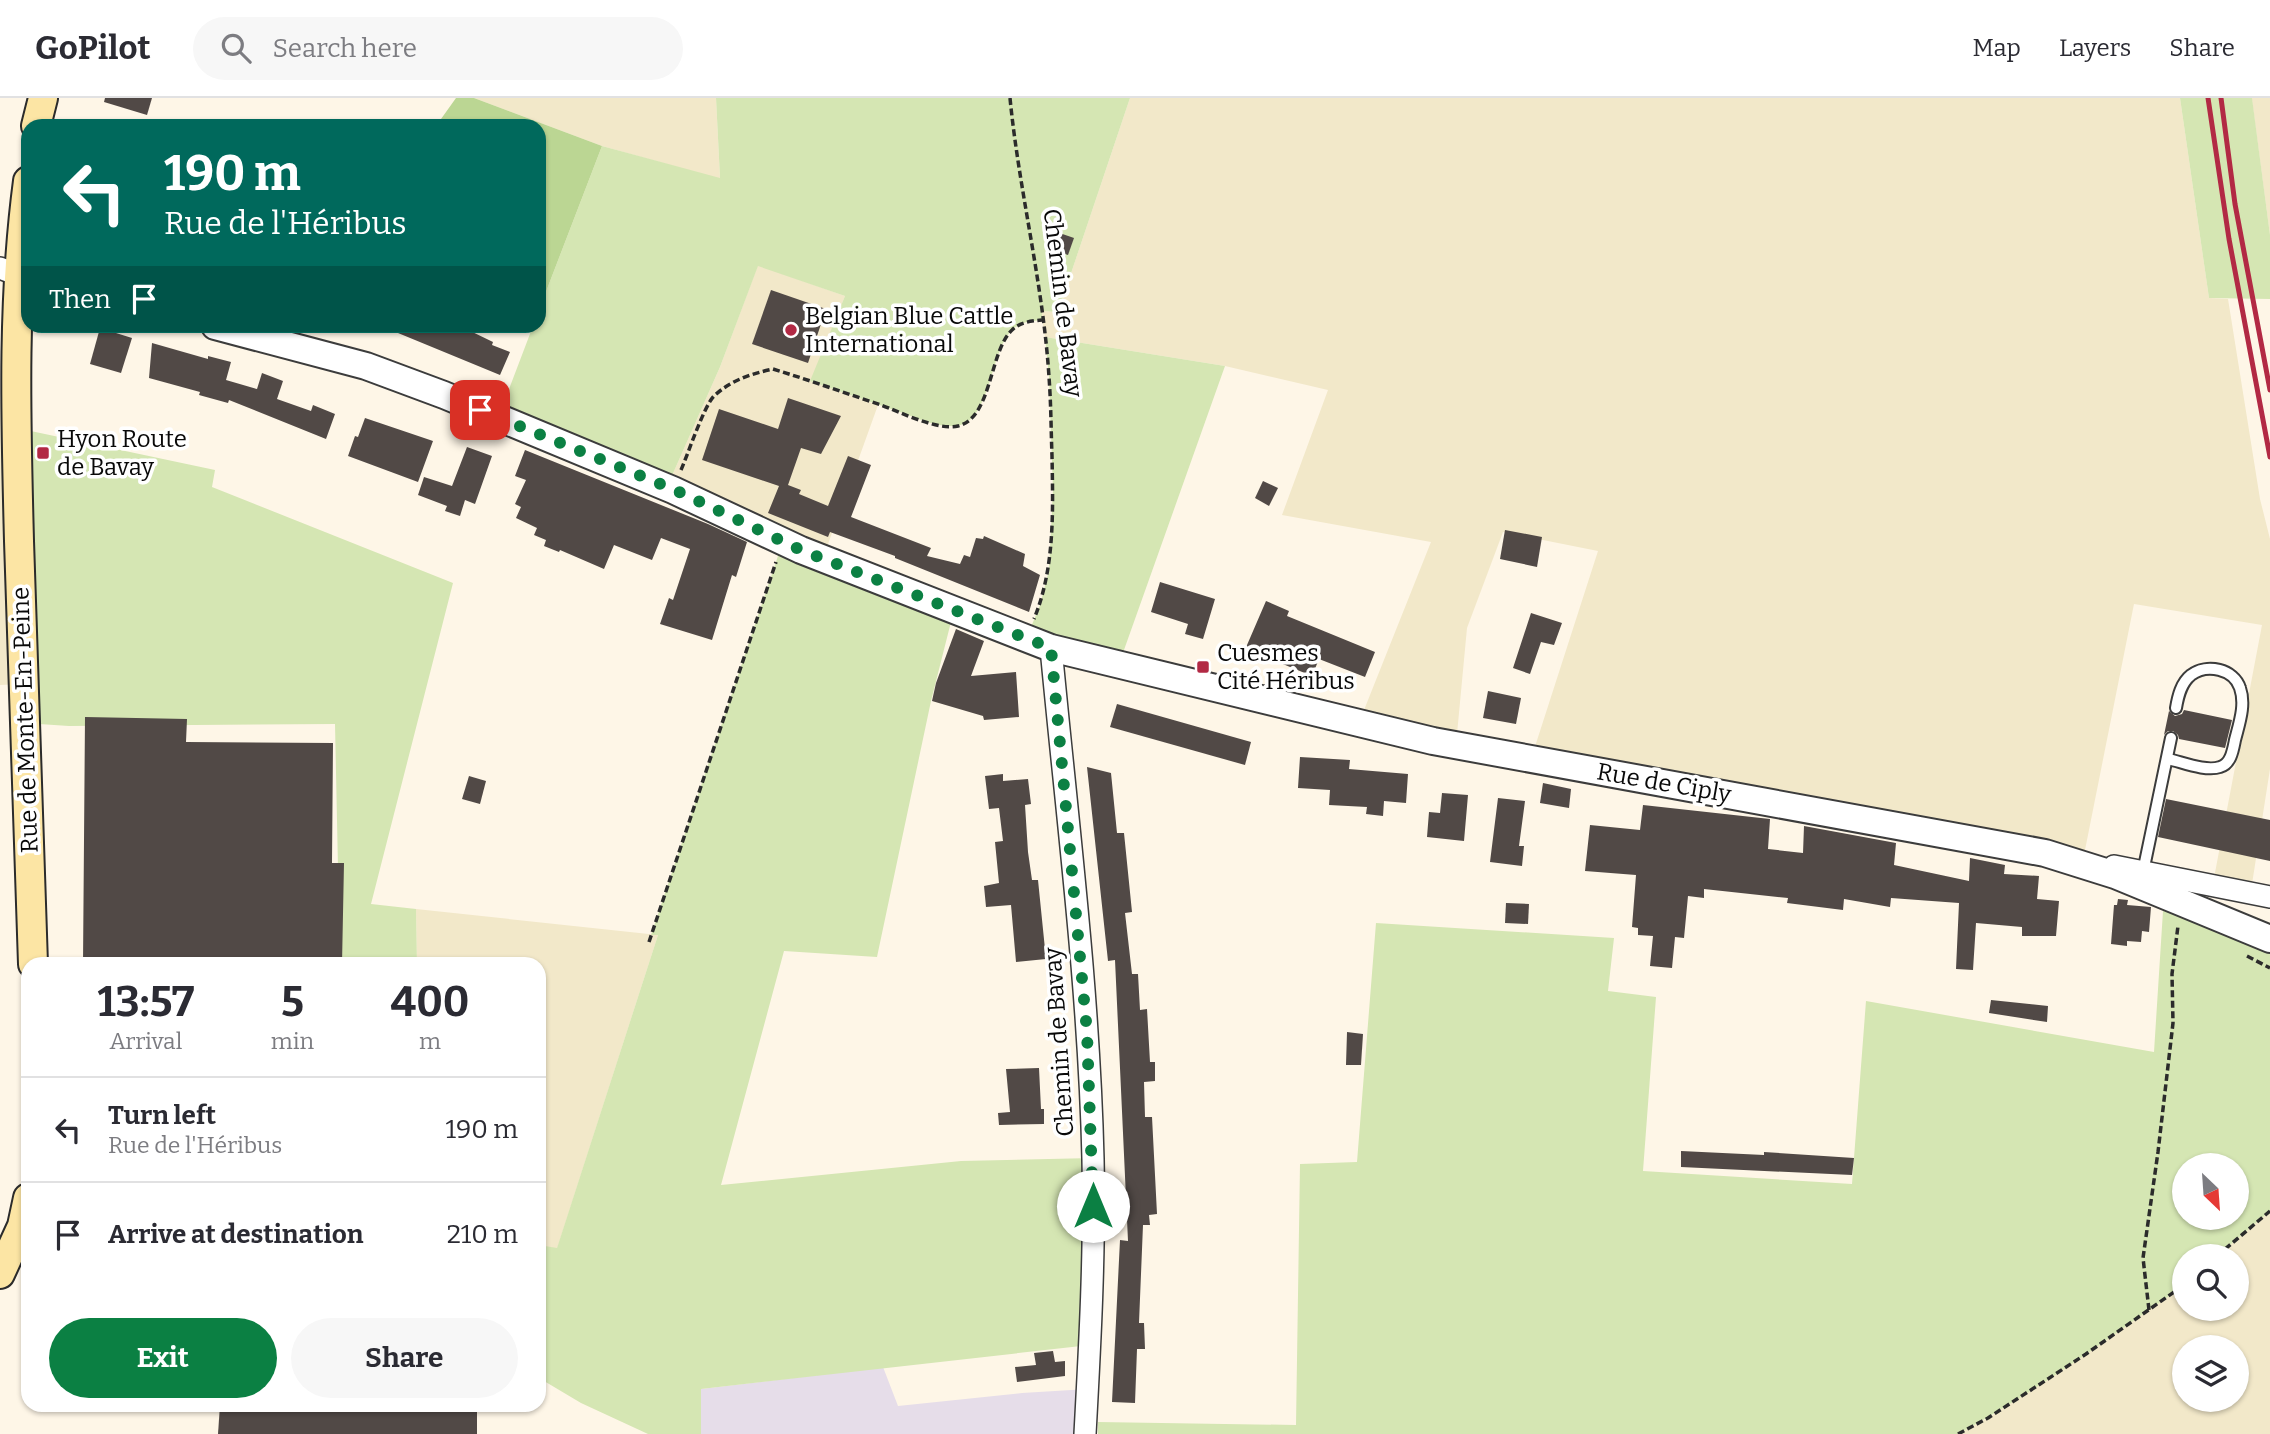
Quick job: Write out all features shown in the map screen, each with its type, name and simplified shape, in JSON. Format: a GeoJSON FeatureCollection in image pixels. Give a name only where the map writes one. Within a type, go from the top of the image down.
{"type":"FeatureCollection","features":[{"type":"Feature","properties":{"kind":"main road"},"geometry":{"type":"LineString","coordinates":[[38,119],[43,98]]}},
{"type":"Feature","properties":{"kind":"main road","name":"Rue de Monte-En-Peine"},"geometry":{"type":"LineString","coordinates":[[21,219],[11,274],[16,339],[33,957]]}},
{"type":"Feature","properties":{"kind":"main road"},"geometry":{"type":"LineString","coordinates":[[0,1274],[21,1228]]}},
{"type":"Feature","properties":{"kind":"street","name":"Rue de Ciply"},"geometry":{"type":"LineString","coordinates":[[241,333],[366,366],[444,395],[673,489],[801,550],[1051,648],[1433,741],[2045,853],[2115,875],[2270,939]]}},
{"type":"Feature","properties":{"kind":"street","name":"Chemin de Bavay"},"geometry":{"type":"LineString","coordinates":[[1051,648],[1087,1032],[1093,1158],[1090,1345],[1085,1434]]}},
{"type":"Feature","properties":{"kind":"street"},"geometry":{"type":"LineString","coordinates":[[2045,853],[2270,897]]}},
{"type":"Feature","properties":{"kind":"lane"},"geometry":{"type":"LineString","coordinates":[[2168,759],[2210,768],[2219,768],[2226,764],[2232,756],[2241,716],[2241,688],[2236,678],[2226,672],[2214,668],[2203,669],[2192,674],[2183,684],[2176,708]]}},
{"type":"Feature","properties":{"kind":"lane"},"geometry":{"type":"LineString","coordinates":[[2143,872],[2171,738]]}},
{"type":"Feature","properties":{"kind":"path","name":"Chemin de Bavay"},"geometry":{"type":"LineString","coordinates":[[1010,98],[1015,155],[1049,377],[1053,490],[1049,570],[1040,605],[1027,637]]}},
{"type":"Feature","properties":{"kind":"path"},"geometry":{"type":"LineString","coordinates":[[673,489],[712,397],[732,382],[773,369],[929,422],[958,426],[969,421],[978,412],[1002,343],[1012,330],[1024,322],[1042,320]]}},
{"type":"Feature","properties":{"kind":"path"},"geometry":{"type":"LineString","coordinates":[[649,942],[783,541]]}},
{"type":"Feature","properties":{"kind":"path"},"geometry":{"type":"LineString","coordinates":[[2148,1310],[2143,1258],[2173,1023],[2172,974],[2178,923],[2185,904]]}},
{"type":"Feature","properties":{"kind":"path"},"geometry":{"type":"LineString","coordinates":[[2231,1244],[2270,1211]]}},
{"type":"Feature","properties":{"kind":"path"},"geometry":{"type":"LineString","coordinates":[[1958,1434],[1988,1418],[2172,1293]]}},
{"type":"Feature","properties":{"kind":"shaded area"},"geometry":{"type":"Polygon","coordinates":[[[474,98],[716,98],[720,179],[602,146],[546,125],[546,119],[530,119],[474,98]]]}},
{"type":"Feature","properties":{"kind":"shaded area"},"geometry":{"type":"Polygon","coordinates":[[[1130,98],[2180,98],[2209,298],[2228,299],[2260,499],[2270,539],[2270,769],[2252,884],[2214,878],[2262,625],[2134,604],[2083,860],[1531,759],[1598,551],[1503,532],[1467,628],[1457,734],[1364,710],[1431,542],[1282,515],[1328,390],[1225,366],[1045,337],[1041,311],[1058,312],[1130,98]]]}},
{"type":"Feature","properties":{"kind":"shaded area"},"geometry":{"type":"Polygon","coordinates":[[[2270,98],[2270,235],[2252,100],[2270,98]]]}},
{"type":"Feature","properties":{"kind":"shaded area"},"geometry":{"type":"Polygon","coordinates":[[[758,265],[845,296],[811,381],[878,405],[823,558],[667,487],[720,367],[758,265]]]}},
{"type":"Feature","properties":{"kind":"shaded area"},"geometry":{"type":"Polygon","coordinates":[[[0,400],[17,401],[23,684],[0,685],[0,400]]]}},
{"type":"Feature","properties":{"kind":"shaded area"},"geometry":{"type":"Polygon","coordinates":[[[416,909],[658,935],[557,1249],[546,1247],[546,957],[417,957],[416,909]]]}},
{"type":"Feature","properties":{"kind":"shaded area"},"geometry":{"type":"Polygon","coordinates":[[[2270,1211],[2270,1434],[1958,1434],[1988,1418],[2172,1293],[2172,1321],[2249,1321],[2249,1244],[2231,1244],[2270,1211]]]}},
{"type":"Feature","properties":{"kind":"shaded area"},"geometry":{"type":"Polygon","coordinates":[[[883,1367],[898,1406],[1088,1389],[1085,1434],[701,1434],[701,1389],[883,1367]]]}},
{"type":"Feature","properties":{"kind":"green space"},"geometry":{"type":"Polygon","coordinates":[[[456,98],[474,98],[530,119],[441,119],[456,98]]]}},
{"type":"Feature","properties":{"kind":"green space"},"geometry":{"type":"Polygon","coordinates":[[[716,98],[1130,98],[1058,312],[1042,311],[1042,320],[1030,321],[1012,330],[998,354],[983,401],[966,422],[954,426],[932,423],[810,381],[845,296],[758,266],[720,367],[667,487],[498,418],[530,333],[546,333],[546,292],[602,146],[720,178],[716,98]]]}},
{"type":"Feature","properties":{"kind":"green space"},"geometry":{"type":"Polygon","coordinates":[[[2180,98],[2252,98],[2270,235],[2270,299],[2209,298],[2180,98]]]}},
{"type":"Feature","properties":{"kind":"green space"},"geometry":{"type":"Polygon","coordinates":[[[546,125],[602,146],[546,292],[546,125]]]}},
{"type":"Feature","properties":{"kind":"green space"},"geometry":{"type":"Polygon","coordinates":[[[1045,337],[1225,366],[1119,664],[1027,637],[1040,605],[1049,570],[1053,490],[1045,337]]]}},
{"type":"Feature","properties":{"kind":"green space"},"geometry":{"type":"Polygon","coordinates":[[[26,430],[215,470],[212,487],[453,583],[371,904],[416,909],[417,957],[340,957],[335,724],[39,724],[26,430]]]}},
{"type":"Feature","properties":{"kind":"green space"},"geometry":{"type":"Polygon","coordinates":[[[783,541],[954,610],[931,701],[877,957],[784,951],[721,1185],[961,1161],[1093,1158],[1090,1345],[701,1389],[701,1434],[648,1434],[581,1403],[546,1382],[546,1246],[557,1248],[658,935],[651,935],[783,541]]]}},
{"type":"Feature","properties":{"kind":"green space"},"geometry":{"type":"Polygon","coordinates":[[[2163,911],[2228,922],[2270,939],[2270,1211],[2249,1229],[2249,1153],[2172,1153],[2172,1230],[2248,1230],[2231,1244],[2172,1244],[2172,1294],[2043,1383],[1958,1434],[1098,1434],[1098,1422],[1296,1425],[1300,1164],[1357,1162],[1376,923],[1614,938],[1608,991],[1656,997],[1643,1171],[1852,1184],[1866,1001],[2154,1052],[2163,911]]]}},
{"type":"Feature","properties":{"kind":"building"},"geometry":{"type":"Polygon","coordinates":[[[105,98],[152,98],[147,115],[104,102],[105,98]]]}},
{"type":"Feature","properties":{"kind":"building"},"geometry":{"type":"Polygon","coordinates":[[[1048,229],[1074,238],[1068,255],[1047,248],[1048,229]]]}},
{"type":"Feature","properties":{"kind":"building"},"geometry":{"type":"Polygon","coordinates":[[[771,290],[826,309],[808,363],[752,344],[771,290]]]}},
{"type":"Feature","properties":{"kind":"building"},"geometry":{"type":"Polygon","coordinates":[[[99,333],[116,333],[132,338],[121,373],[90,364],[99,333]]]}},
{"type":"Feature","properties":{"kind":"building"},"geometry":{"type":"Polygon","coordinates":[[[398,333],[474,333],[493,342],[492,345],[510,352],[500,375],[398,333]]]}},
{"type":"Feature","properties":{"kind":"building"},"geometry":{"type":"Polygon","coordinates":[[[152,343],[208,359],[208,356],[231,362],[226,380],[257,389],[262,373],[283,381],[277,399],[311,411],[313,405],[335,414],[326,439],[229,400],[228,403],[149,378],[152,343]]]}},
{"type":"Feature","properties":{"kind":"building"},"geometry":{"type":"Polygon","coordinates":[[[788,398],[841,416],[821,454],[801,448],[788,485],[801,490],[799,494],[828,506],[848,456],[871,465],[851,517],[931,548],[927,556],[960,564],[964,555],[970,557],[976,538],[983,539],[984,536],[1025,554],[1023,566],[1040,575],[1029,612],[895,556],[830,532],[828,537],[768,513],[779,486],[702,460],[719,409],[778,429],[788,398]]]}},
{"type":"Feature","properties":{"kind":"building"},"geometry":{"type":"Polygon","coordinates":[[[365,418],[433,441],[418,482],[348,456],[365,418]]]}},
{"type":"Feature","properties":{"kind":"building"},"geometry":{"type":"Polygon","coordinates":[[[467,447],[492,456],[475,504],[465,500],[460,516],[445,511],[447,506],[418,495],[424,477],[452,486],[467,447]]]}},
{"type":"Feature","properties":{"kind":"building"},"geometry":{"type":"Polygon","coordinates":[[[525,450],[747,542],[736,577],[732,575],[712,640],[660,624],[669,598],[673,600],[690,549],[661,538],[652,560],[614,545],[604,569],[544,546],[546,540],[534,535],[537,528],[516,518],[521,507],[515,504],[526,480],[515,476],[525,450]]]}},
{"type":"Feature","properties":{"kind":"building"},"geometry":{"type":"Polygon","coordinates":[[[1263,481],[1278,488],[1269,506],[1255,498],[1263,481]]]}},
{"type":"Feature","properties":{"kind":"building"},"geometry":{"type":"Polygon","coordinates":[[[1505,530],[1542,537],[1537,567],[1500,559],[1505,530]]]}},
{"type":"Feature","properties":{"kind":"building"},"geometry":{"type":"Polygon","coordinates":[[[1160,582],[1215,599],[1203,639],[1185,634],[1188,624],[1151,612],[1160,582]]]}},
{"type":"Feature","properties":{"kind":"building"},"geometry":{"type":"Polygon","coordinates":[[[1266,601],[1289,611],[1287,616],[1375,652],[1365,677],[1319,659],[1312,676],[1268,658],[1266,662],[1244,652],[1266,601]]]}},
{"type":"Feature","properties":{"kind":"building"},"geometry":{"type":"Polygon","coordinates":[[[1531,613],[1562,623],[1554,645],[1541,642],[1530,674],[1513,668],[1531,613]]]}},
{"type":"Feature","properties":{"kind":"building"},"geometry":{"type":"Polygon","coordinates":[[[956,629],[984,641],[971,676],[1016,672],[1019,717],[984,720],[983,716],[932,701],[956,629]]]}},
{"type":"Feature","properties":{"kind":"building"},"geometry":{"type":"Polygon","coordinates":[[[1488,691],[1521,698],[1516,724],[1483,718],[1488,691]]]}},
{"type":"Feature","properties":{"kind":"building"},"geometry":{"type":"Polygon","coordinates":[[[1117,704],[1251,742],[1245,765],[1110,727],[1117,704]]]}},
{"type":"Feature","properties":{"kind":"building"},"geometry":{"type":"Polygon","coordinates":[[[2184,710],[2232,720],[2225,748],[2179,739],[2173,731],[2164,735],[2169,711],[2175,716],[2182,714],[2184,710]]]}},
{"type":"Feature","properties":{"kind":"building"},"geometry":{"type":"Polygon","coordinates":[[[85,717],[187,719],[186,742],[333,743],[332,863],[344,863],[342,957],[83,957],[85,717]]]}},
{"type":"Feature","properties":{"kind":"building"},"geometry":{"type":"Polygon","coordinates":[[[1300,757],[1350,760],[1349,769],[1408,774],[1406,803],[1384,801],[1383,816],[1366,814],[1367,807],[1329,805],[1330,790],[1298,788],[1300,757]]]}},
{"type":"Feature","properties":{"kind":"building"},"geometry":{"type":"Polygon","coordinates":[[[1087,767],[1111,773],[1117,833],[1124,833],[1132,912],[1125,913],[1132,974],[1138,974],[1140,1010],[1147,1009],[1150,1062],[1155,1062],[1155,1081],[1144,1082],[1145,1117],[1152,1117],[1157,1214],[1149,1215],[1150,1225],[1143,1225],[1139,1323],[1144,1323],[1145,1349],[1137,1349],[1135,1403],[1112,1402],[1120,1240],[1128,1241],[1115,960],[1108,961],[1087,767]]]}},
{"type":"Feature","properties":{"kind":"building"},"geometry":{"type":"Polygon","coordinates":[[[1003,774],[1003,781],[1028,779],[1031,804],[1025,805],[1028,852],[1032,880],[1038,880],[1046,959],[1016,962],[1011,905],[986,907],[984,886],[999,883],[995,842],[1003,841],[999,808],[989,809],[985,776],[1003,774]]]}},
{"type":"Feature","properties":{"kind":"building"},"geometry":{"type":"Polygon","coordinates":[[[469,776],[486,781],[480,804],[462,799],[469,776]]]}},
{"type":"Feature","properties":{"kind":"building"},"geometry":{"type":"Polygon","coordinates":[[[1543,783],[1571,789],[1569,808],[1540,803],[1543,783]]]}},
{"type":"Feature","properties":{"kind":"building"},"geometry":{"type":"Polygon","coordinates":[[[1442,793],[1468,795],[1464,841],[1427,837],[1429,812],[1440,813],[1442,793]]]}},
{"type":"Feature","properties":{"kind":"building"},"geometry":{"type":"Polygon","coordinates":[[[1498,798],[1525,801],[1519,846],[1524,846],[1522,866],[1490,862],[1498,798]]]}},
{"type":"Feature","properties":{"kind":"building"},"geometry":{"type":"Polygon","coordinates":[[[2166,799],[2270,820],[2270,861],[2158,837],[2166,799]]]}},
{"type":"Feature","properties":{"kind":"building"},"geometry":{"type":"Polygon","coordinates":[[[1643,805],[1770,819],[1768,849],[1803,853],[1804,826],[1896,843],[1894,865],[1969,881],[1970,858],[2005,865],[2004,874],[2039,876],[2037,899],[2059,901],[2056,936],[2022,936],[2022,927],[1976,923],[1973,970],[1956,969],[1959,903],[1891,898],[1890,907],[1844,899],[1843,910],[1787,903],[1788,898],[1704,889],[1704,898],[1688,896],[1684,938],[1675,937],[1672,968],[1650,966],[1653,936],[1638,935],[1638,928],[1632,927],[1636,875],[1585,871],[1590,825],[1640,830],[1643,805]]]}},
{"type":"Feature","properties":{"kind":"building"},"geometry":{"type":"Polygon","coordinates":[[[2118,899],[2128,900],[2127,905],[2151,907],[2149,932],[2142,931],[2141,942],[2127,941],[2127,946],[2111,944],[2114,905],[2117,905],[2118,899]]]}},
{"type":"Feature","properties":{"kind":"building"},"geometry":{"type":"Polygon","coordinates":[[[1506,903],[1529,904],[1528,924],[1505,923],[1506,903]]]}},
{"type":"Feature","properties":{"kind":"building"},"geometry":{"type":"Polygon","coordinates":[[[1991,1000],[2048,1006],[2047,1022],[1989,1013],[1991,1000]]]}},
{"type":"Feature","properties":{"kind":"building"},"geometry":{"type":"Polygon","coordinates":[[[1347,1032],[1363,1034],[1361,1065],[1346,1065],[1347,1032]]]}},
{"type":"Feature","properties":{"kind":"building"},"geometry":{"type":"Polygon","coordinates":[[[1039,1068],[1044,1124],[999,1125],[998,1113],[1010,1112],[1006,1069],[1039,1068]]]}},
{"type":"Feature","properties":{"kind":"building"},"geometry":{"type":"Polygon","coordinates":[[[1681,1151],[1764,1155],[1764,1152],[1854,1158],[1852,1175],[1681,1167],[1681,1151]]]}},
{"type":"Feature","properties":{"kind":"building"},"geometry":{"type":"Polygon","coordinates":[[[1053,1351],[1055,1362],[1065,1361],[1065,1376],[1017,1382],[1015,1367],[1036,1365],[1034,1353],[1053,1351]]]}},
{"type":"Feature","properties":{"kind":"building"},"geometry":{"type":"Polygon","coordinates":[[[220,1412],[477,1412],[477,1434],[218,1434],[220,1412]]]}},
{"type":"Feature","properties":{"kind":"railway"},"geometry":{"type":"LineString","coordinates":[[2208,98],[2229,239],[2270,457]]}},
{"type":"Feature","properties":{"kind":"railway"},"geometry":{"type":"LineString","coordinates":[[2221,98],[2235,204],[2270,390]]}},
{"type":"Feature","properties":{"kind":"place","name":"Belgian Blue Cattle International"},"geometry":{"type":"Point","coordinates":[791,330]}},
{"type":"Feature","properties":{"kind":"place","name":"Hyon Route de Bavay"},"geometry":{"type":"Point","coordinates":[43,453]}},
{"type":"Feature","properties":{"kind":"place","name":"Cuesmes Cité Héribus"},"geometry":{"type":"Point","coordinates":[1203,667]}},
{"type":"Feature","properties":{"kind":"route"},"geometry":{"type":"LineString","coordinates":[[480,410],[673,489],[801,550],[1051,648],[1087,1032],[1093,1206]]}}]}
